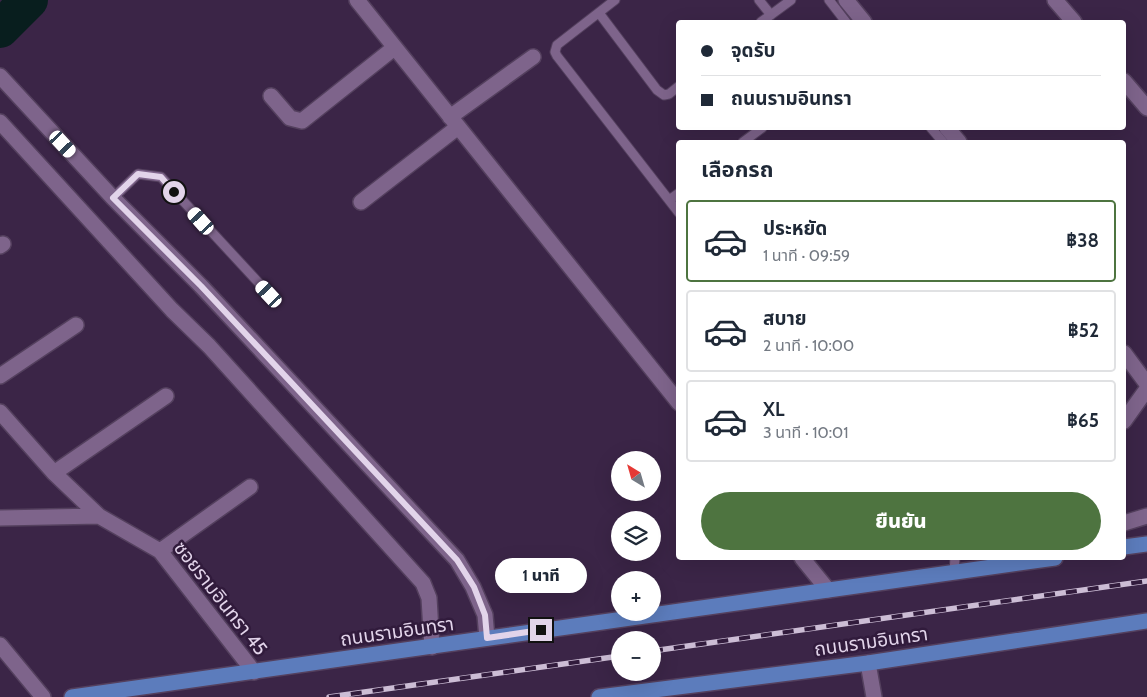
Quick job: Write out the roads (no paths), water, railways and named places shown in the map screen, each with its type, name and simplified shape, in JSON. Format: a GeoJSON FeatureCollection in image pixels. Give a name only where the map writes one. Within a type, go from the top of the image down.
{"type":"FeatureCollection","features":[{"type":"Feature","properties":{"kind":"main road"},"geometry":{"type":"LineString","coordinates":[[1126,547],[1147,544]]}},
{"type":"Feature","properties":{"kind":"main road","name":"ถนนรามอินทรา"},"geometry":{"type":"LineString","coordinates":[[72,697],[828,590],[955,564],[1020,560]]}},
{"type":"Feature","properties":{"kind":"main road","name":"ถนนรามอินทรา"},"geometry":{"type":"LineString","coordinates":[[599,697],[868,663],[1147,621]]}},
{"type":"Feature","properties":{"kind":"street"},"geometry":{"type":"LineString","coordinates":[[357,0],[676,399]]}},
{"type":"Feature","properties":{"kind":"street"},"geometry":{"type":"LineString","coordinates":[[846,0],[862,20]]}},
{"type":"Feature","properties":{"kind":"street"},"geometry":{"type":"LineString","coordinates":[[1055,0],[1072,20]]}},
{"type":"Feature","properties":{"kind":"street"},"geometry":{"type":"LineString","coordinates":[[271,96],[290,118],[302,121],[394,48]]}},
{"type":"Feature","properties":{"kind":"street"},"geometry":{"type":"LineString","coordinates":[[361,202],[533,57]]}},
{"type":"Feature","properties":{"kind":"street"},"geometry":{"type":"LineString","coordinates":[[0,76],[113,198],[201,286],[457,560],[474,587],[485,615],[487,638]]}},
{"type":"Feature","properties":{"kind":"street"},"geometry":{"type":"LineString","coordinates":[[1126,83],[1147,108]]}},
{"type":"Feature","properties":{"kind":"street"},"geometry":{"type":"LineString","coordinates":[[0,122],[152,289],[209,346],[423,582],[429,598],[432,647]]}},
{"type":"Feature","properties":{"kind":"street"},"geometry":{"type":"LineString","coordinates":[[949,130],[957,140]]}},
{"type":"Feature","properties":{"kind":"street"},"geometry":{"type":"LineString","coordinates":[[0,376],[76,325]]}},
{"type":"Feature","properties":{"kind":"street"},"geometry":{"type":"LineString","coordinates":[[1126,356],[1147,384]]}},
{"type":"Feature","properties":{"kind":"street"},"geometry":{"type":"LineString","coordinates":[[1126,418],[1147,389]]}},
{"type":"Feature","properties":{"kind":"street"},"geometry":{"type":"LineString","coordinates":[[54,473],[166,396]]}},
{"type":"Feature","properties":{"kind":"street","name":"ซอยรามอินทรา 45"},"geometry":{"type":"LineString","coordinates":[[0,412],[54,473],[99,516],[160,550],[254,672]]}},
{"type":"Feature","properties":{"kind":"street"},"geometry":{"type":"LineString","coordinates":[[160,550],[250,487]]}},
{"type":"Feature","properties":{"kind":"street"},"geometry":{"type":"LineString","coordinates":[[0,518],[99,516]]}},
{"type":"Feature","properties":{"kind":"street"},"geometry":{"type":"LineString","coordinates":[[1126,522],[1147,516]]}},
{"type":"Feature","properties":{"kind":"street"},"geometry":{"type":"LineString","coordinates":[[804,560],[828,590]]}},
{"type":"Feature","properties":{"kind":"street"},"geometry":{"type":"LineString","coordinates":[[0,645],[44,697]]}},
{"type":"Feature","properties":{"kind":"street"},"geometry":{"type":"LineString","coordinates":[[868,663],[874,697]]}},
{"type":"Feature","properties":{"kind":"lane"},"geometry":{"type":"LineString","coordinates":[[616,0],[557,45],[555,52],[676,209]]}},
{"type":"Feature","properties":{"kind":"lane"},"geometry":{"type":"LineString","coordinates":[[759,0],[771,15]]}},
{"type":"Feature","properties":{"kind":"lane"},"geometry":{"type":"LineString","coordinates":[[764,20],[790,0]]}},
{"type":"Feature","properties":{"kind":"lane"},"geometry":{"type":"LineString","coordinates":[[828,0],[844,20]]}},
{"type":"Feature","properties":{"kind":"lane"},"geometry":{"type":"LineString","coordinates":[[599,13],[657,90],[664,95],[669,94],[676,88]]}},
{"type":"Feature","properties":{"kind":"lane"},"geometry":{"type":"LineString","coordinates":[[746,140],[759,130]]}},
{"type":"Feature","properties":{"kind":"lane"},"geometry":{"type":"LineString","coordinates":[[933,130],[941,140]]}},
{"type":"Feature","properties":{"kind":"lane"},"geometry":{"type":"LineString","coordinates":[[113,198],[138,174],[161,177],[269,294]]}},
{"type":"Feature","properties":{"kind":"lane"},"geometry":{"type":"LineString","coordinates":[[669,200],[676,195]]}},
{"type":"Feature","properties":{"kind":"waterway"},"geometry":{"type":"LineString","coordinates":[[0,29],[29,0]]}},
{"type":"Feature","properties":{"kind":"railway"},"geometry":{"type":"LineString","coordinates":[[661,650],[1147,581]]}},
{"type":"Feature","properties":{"kind":"railway"},"geometry":{"type":"LineString","coordinates":[[329,697],[611,657]]}}]}
